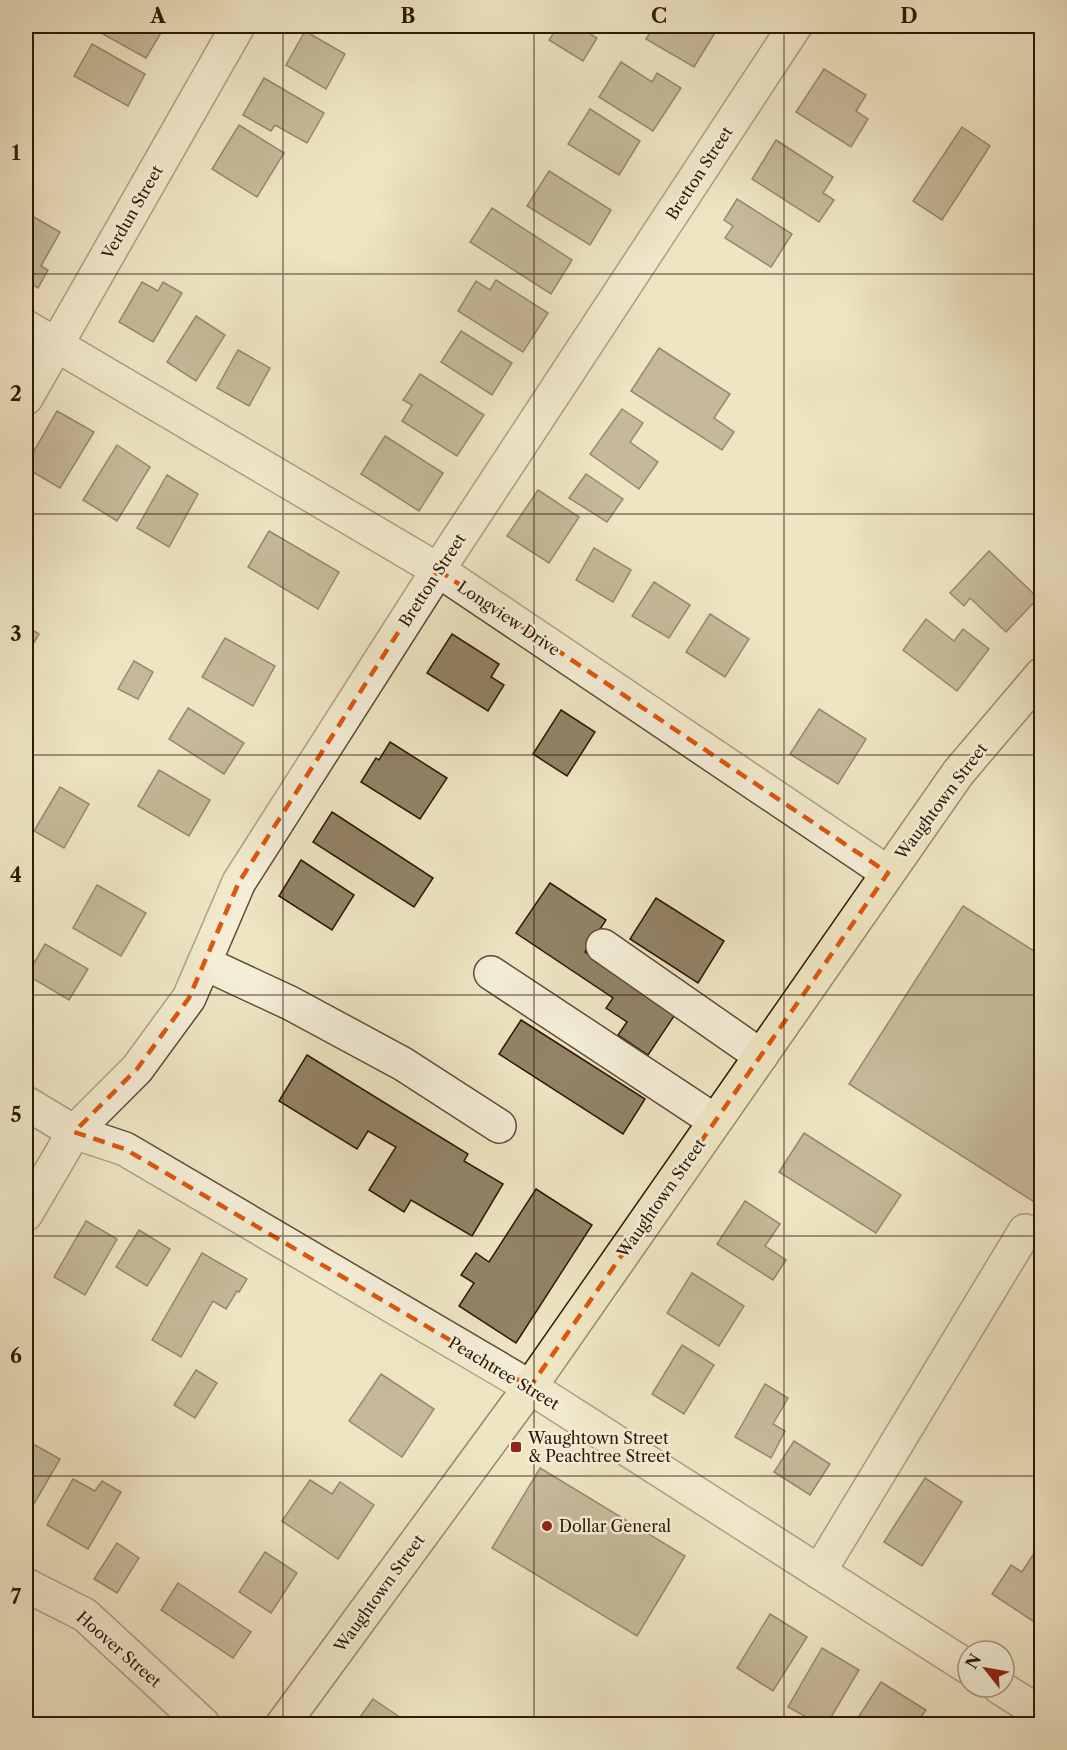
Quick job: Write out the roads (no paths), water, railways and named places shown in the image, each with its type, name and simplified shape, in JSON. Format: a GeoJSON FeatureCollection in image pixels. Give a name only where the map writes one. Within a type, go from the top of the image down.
{"type":"FeatureCollection","features":[{"type":"Feature","properties":{"kind":"main road","name":"Waughtown Street"},"geometry":{"type":"LineString","coordinates":[[283,1725],[530,1387],[958,773],[1041,674]]}},
{"type":"Feature","properties":{"kind":"street","name":"Verdun Street"},"geometry":{"type":"LineString","coordinates":[[26,398],[238,26]]}},
{"type":"Feature","properties":{"kind":"street","name":"Bretton Street"},"geometry":{"type":"LineString","coordinates":[[26,1214],[74,1132],[137,1069],[189,998],[239,882],[438,570],[795,26]]}},
{"type":"Feature","properties":{"kind":"street","name":"Longview Drive"},"geometry":{"type":"LineString","coordinates":[[26,327],[438,570],[888,873]]}},
{"type":"Feature","properties":{"kind":"street"},"geometry":{"type":"LineString","coordinates":[[603,946],[760,1056]]}},
{"type":"Feature","properties":{"kind":"street"},"geometry":{"type":"LineString","coordinates":[[204,963],[290,1003],[402,1064],[499,1126]]}},
{"type":"Feature","properties":{"kind":"street"},"geometry":{"type":"LineString","coordinates":[[491,973],[716,1121]]}},
{"type":"Feature","properties":{"kind":"street","name":"Peachtree Street"},"geometry":{"type":"LineString","coordinates":[[26,1103],[74,1132],[125,1149],[530,1387],[956,1659]]}},
{"type":"Feature","properties":{"kind":"street"},"geometry":{"type":"LineString","coordinates":[[819,1572],[1025,1231]]}},
{"type":"Feature","properties":{"kind":"street","name":"Hoover Street"},"geometry":{"type":"LineString","coordinates":[[26,1585],[85,1615],[203,1725]]}},
{"type":"Feature","properties":{"kind":"street"},"geometry":{"type":"LineString","coordinates":[[1016,1698],[1041,1714]]}},
{"type":"Feature","properties":{"kind":"place","name":"Waughtown Street & Peachtree Street"},"geometry":{"type":"Point","coordinates":[516,1447]}},
{"type":"Feature","properties":{"kind":"place","name":"Dollar General"},"geometry":{"type":"Point","coordinates":[547,1526]}}]}
